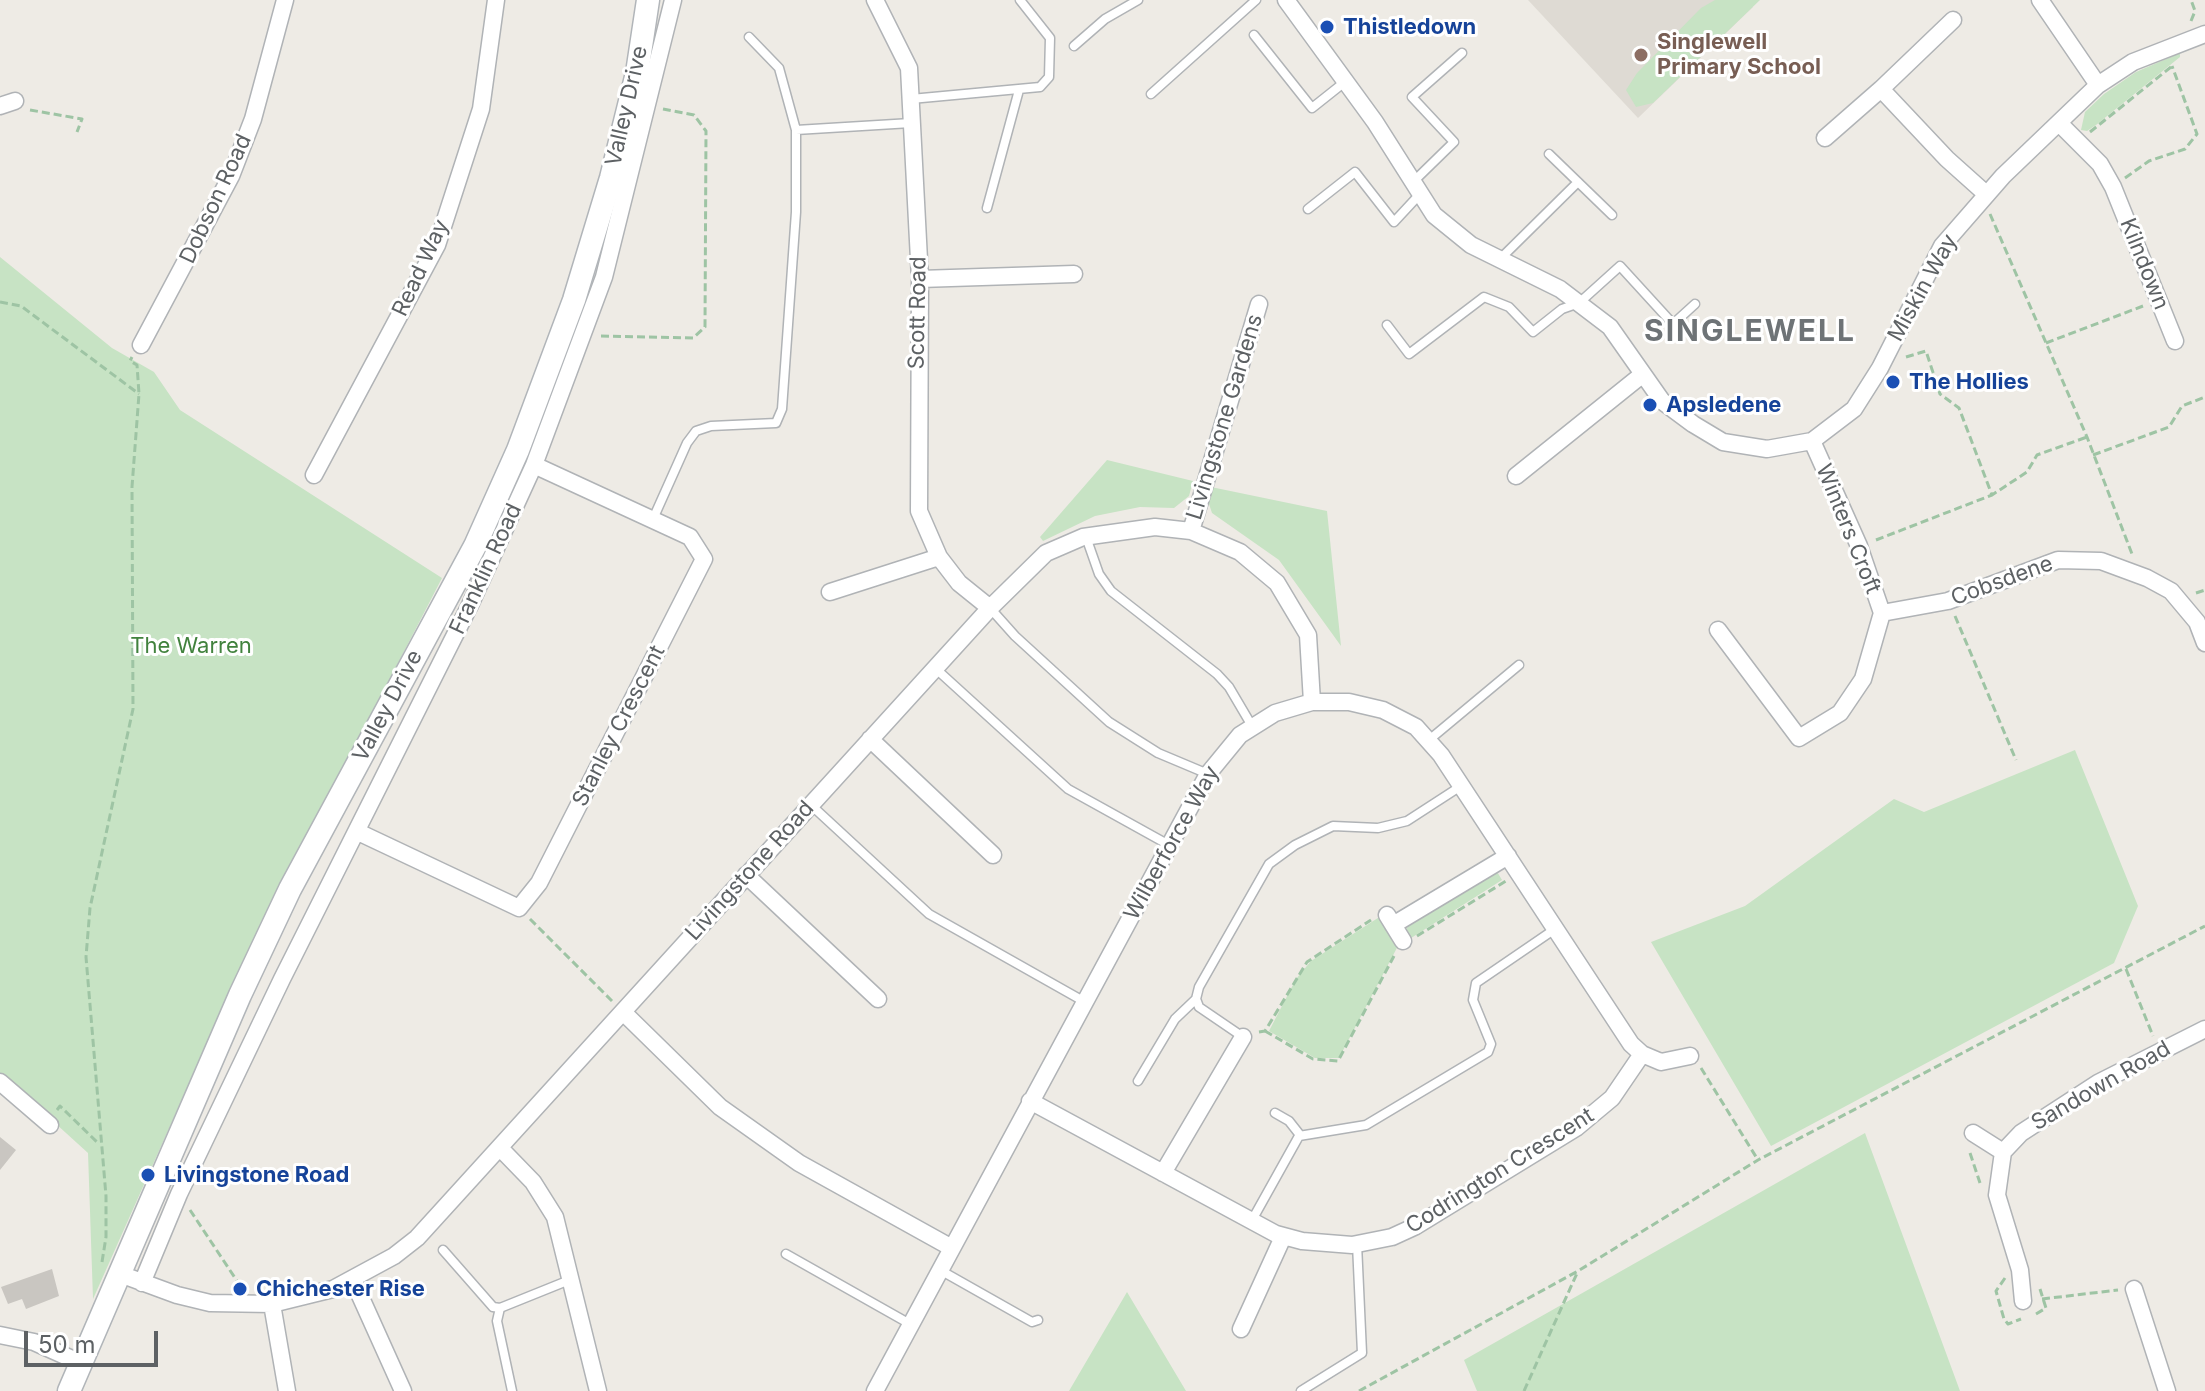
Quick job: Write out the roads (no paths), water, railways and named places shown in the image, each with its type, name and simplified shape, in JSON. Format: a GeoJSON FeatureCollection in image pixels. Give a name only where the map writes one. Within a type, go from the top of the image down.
{"type":"FeatureCollection","features":[{"type":"Feature","properties":{"kind":"street","name":"Dobson Road"},"geometry":{"type":"LineString","coordinates":[[141,345],[231,176],[253,119],[285,0]]}},
{"type":"Feature","properties":{"kind":"street","name":"Read Way"},"geometry":{"type":"LineString","coordinates":[[314,475],[437,245],[481,109],[496,0]]}},
{"type":"Feature","properties":{"kind":"street","name":"Valley Drive"},"geometry":{"type":"LineString","coordinates":[[69,1391],[240,995],[290,889],[475,546],[518,450],[574,300],[611,178],[637,73],[648,0]]}},
{"type":"Feature","properties":{"kind":"street","name":"Franklin Road"},"geometry":{"type":"LineString","coordinates":[[142,1283],[179,1194],[470,605],[534,465],[604,277],[673,0]]}},
{"type":"Feature","properties":{"kind":"street","name":"Scott Road"},"geometry":{"type":"LineString","coordinates":[[875,0],[909,68],[920,279],[919,511],[939,557],[959,583],[990,608]]}},
{"type":"Feature","properties":{"kind":"street","name":"Miskin Way"},"geometry":{"type":"LineString","coordinates":[[1286,0],[1346,80],[1434,215],[1471,245],[1560,289],[1610,327],[1662,401],[1723,442],[1767,449],[1812,441],[1854,409],[1888,352],[1942,246],[1984,194],[2098,85],[2133,62],[2205,34]]}},
{"type":"Feature","properties":{"kind":"street"},"geometry":{"type":"LineString","coordinates":[[2040,0],[2098,85]]}},
{"type":"Feature","properties":{"kind":"street"},"geometry":{"type":"LineString","coordinates":[[1825,138],[1953,20]]}},
{"type":"Feature","properties":{"kind":"street"},"geometry":{"type":"LineString","coordinates":[[1881,89],[1984,194]]}},
{"type":"Feature","properties":{"kind":"street","name":"Kilndown"},"geometry":{"type":"LineString","coordinates":[[2059,123],[2100,164],[2113,187],[2175,341]]}},
{"type":"Feature","properties":{"kind":"street"},"geometry":{"type":"LineString","coordinates":[[920,279],[1074,274]]}},
{"type":"Feature","properties":{"kind":"street","name":"Livingstone Gardens"},"geometry":{"type":"LineString","coordinates":[[1191,531],[1259,304]]}},
{"type":"Feature","properties":{"kind":"street"},"geometry":{"type":"LineString","coordinates":[[1516,476],[1643,374]]}},
{"type":"Feature","properties":{"kind":"street","name":"Winters Croft"},"geometry":{"type":"LineString","coordinates":[[1718,630],[1799,738],[1840,713],[1863,679],[1882,613],[1859,546],[1812,441]]}},
{"type":"Feature","properties":{"kind":"street","name":"Stanley Crescent"},"geometry":{"type":"LineString","coordinates":[[358,832],[519,908],[539,883],[704,559],[690,537],[534,465]]}},
{"type":"Feature","properties":{"kind":"street","name":"Livingstone Road"},"geometry":{"type":"LineString","coordinates":[[118,1278],[199,1300],[244,1305],[272,1304],[308,1298],[353,1280],[417,1238],[990,608],[1046,553],[1086,537],[1155,527],[1191,531],[1240,552],[1277,583],[1308,635],[1312,702]]}},
{"type":"Feature","properties":{"kind":"street"},"geometry":{"type":"LineString","coordinates":[[830,592],[939,557]]}},
{"type":"Feature","properties":{"kind":"street","name":"Cobsdene"},"geometry":{"type":"LineString","coordinates":[[1882,613],[1948,601],[2058,560],[2101,561],[2147,578],[2171,591],[2197,622],[2205,643]]}},
{"type":"Feature","properties":{"kind":"street","name":"Wilberforce Way"},"geometry":{"type":"LineString","coordinates":[[875,1391],[1208,774],[1227,748],[1252,726],[1275,713],[1312,702],[1338,701],[1372,706],[1406,721],[1429,740],[1462,785],[1628,1040],[1642,1054]]}},
{"type":"Feature","properties":{"kind":"street"},"geometry":{"type":"LineString","coordinates":[[870,739],[993,855]]}},
{"type":"Feature","properties":{"kind":"street"},"geometry":{"type":"LineString","coordinates":[[1406,942],[1384,920],[1508,856]]}},
{"type":"Feature","properties":{"kind":"street"},"geometry":{"type":"LineString","coordinates":[[746,875],[878,999]]}},
{"type":"Feature","properties":{"kind":"street"},"geometry":{"type":"LineString","coordinates":[[623,1012],[720,1107],[799,1163],[952,1248]]}},
{"type":"Feature","properties":{"kind":"street","name":"Sandown Road"},"geometry":{"type":"LineString","coordinates":[[2003,1152],[2028,1128],[2110,1076],[2205,1029]]}},
{"type":"Feature","properties":{"kind":"street"},"geometry":{"type":"LineString","coordinates":[[1163,1173],[1243,1037]]}},
{"type":"Feature","properties":{"kind":"street"},"geometry":{"type":"LineString","coordinates":[[1642,1054],[1666,1062],[1690,1056]]}},
{"type":"Feature","properties":{"kind":"street","name":"Codrington Crescent"},"geometry":{"type":"LineString","coordinates":[[1030,1101],[1283,1237],[1329,1244],[1357,1244],[1392,1237],[1420,1224],[1576,1128],[1612,1098],[1642,1054]]}},
{"type":"Feature","properties":{"kind":"street"},"geometry":{"type":"LineString","coordinates":[[0,1082],[49,1124]]}},
{"type":"Feature","properties":{"kind":"street"},"geometry":{"type":"LineString","coordinates":[[1973,1133],[2003,1152],[1997,1195],[2020,1270],[2023,1301]]}},
{"type":"Feature","properties":{"kind":"street"},"geometry":{"type":"LineString","coordinates":[[500,1148],[521,1167],[545,1199],[563,1238],[598,1391]]}},
{"type":"Feature","properties":{"kind":"street"},"geometry":{"type":"LineString","coordinates":[[1241,1329],[1283,1237]]}},
{"type":"Feature","properties":{"kind":"street"},"geometry":{"type":"LineString","coordinates":[[353,1280],[403,1391]]}},
{"type":"Feature","properties":{"kind":"street"},"geometry":{"type":"LineString","coordinates":[[2134,1289],[2167,1391]]}},
{"type":"Feature","properties":{"kind":"street"},"geometry":{"type":"LineString","coordinates":[[272,1304],[287,1391]]}},
{"type":"Feature","properties":{"kind":"street"},"geometry":{"type":"LineString","coordinates":[[0,1335],[34,1342],[81,1363]]}},
{"type":"Feature","properties":{"kind":"lane"},"geometry":{"type":"LineString","coordinates":[[911,99],[1040,87],[1049,77],[1052,55],[1050,38],[1020,0]]}},
{"type":"Feature","properties":{"kind":"lane"},"geometry":{"type":"LineString","coordinates":[[1074,46],[1105,19],[1138,0]]}},
{"type":"Feature","properties":{"kind":"lane"},"geometry":{"type":"LineString","coordinates":[[1151,94],[1256,0]]}},
{"type":"Feature","properties":{"kind":"lane"},"geometry":{"type":"LineString","coordinates":[[1254,35],[1312,108],[1346,80]]}},
{"type":"Feature","properties":{"kind":"lane"},"geometry":{"type":"LineString","coordinates":[[653,519],[687,443],[696,431],[711,426],[776,423],[782,409],[796,212],[796,130],[779,68],[749,37]]}},
{"type":"Feature","properties":{"kind":"lane"},"geometry":{"type":"LineString","coordinates":[[1308,209],[1355,172],[1394,222],[1454,142],[1412,97],[1462,53]]}},
{"type":"Feature","properties":{"kind":"lane"},"geometry":{"type":"LineString","coordinates":[[987,208],[1019,90]]}},
{"type":"Feature","properties":{"kind":"lane"},"geometry":{"type":"LineString","coordinates":[[796,130],[913,123]]}},
{"type":"Feature","properties":{"kind":"lane"},"geometry":{"type":"LineString","coordinates":[[1549,154],[1612,215]]}},
{"type":"Feature","properties":{"kind":"lane"},"geometry":{"type":"LineString","coordinates":[[1500,259],[1578,182]]}},
{"type":"Feature","properties":{"kind":"lane"},"geometry":{"type":"LineString","coordinates":[[1387,325],[1409,354],[1484,297],[1509,307],[1533,332],[1562,309],[1579,303],[1620,266],[1673,324],[1695,304]]}},
{"type":"Feature","properties":{"kind":"lane"},"geometry":{"type":"LineString","coordinates":[[1086,537],[1099,574],[1111,591],[1217,674],[1229,687],[1252,726]]}},
{"type":"Feature","properties":{"kind":"lane"},"geometry":{"type":"LineString","coordinates":[[990,608],[1109,722],[1158,753],[1208,774]]}},
{"type":"Feature","properties":{"kind":"lane"},"geometry":{"type":"LineString","coordinates":[[1429,740],[1519,665]]}},
{"type":"Feature","properties":{"kind":"lane"},"geometry":{"type":"LineString","coordinates":[[935,668],[1068,789],[1169,845]]}},
{"type":"Feature","properties":{"kind":"lane"},"geometry":{"type":"LineString","coordinates":[[1138,1081],[1175,1019],[1196,999],[1199,987],[1244,903],[1273,860],[1333,826],[1378,828],[1403,823],[1462,785]]}},
{"type":"Feature","properties":{"kind":"lane"},"geometry":{"type":"LineString","coordinates":[[810,805],[929,914],[1085,1002]]}},
{"type":"Feature","properties":{"kind":"lane"},"geometry":{"type":"LineString","coordinates":[[1300,1135],[1364,1126],[1488,1052],[1491,1044],[1473,1000],[1476,983],[1555,929]]}},
{"type":"Feature","properties":{"kind":"lane"},"geometry":{"type":"LineString","coordinates":[[1196,999],[1199,1007],[1243,1037]]}},
{"type":"Feature","properties":{"kind":"lane"},"geometry":{"type":"LineString","coordinates":[[1275,1113],[1289,1121],[1300,1135]]}},
{"type":"Feature","properties":{"kind":"lane"},"geometry":{"type":"LineString","coordinates":[[1251,1222],[1300,1135]]}},
{"type":"Feature","properties":{"kind":"lane"},"geometry":{"type":"LineString","coordinates":[[1301,1391],[1362,1353],[1357,1244]]}},
{"type":"Feature","properties":{"kind":"lane"},"geometry":{"type":"LineString","coordinates":[[443,1250],[487,1302],[500,1308],[572,1279]]}},
{"type":"Feature","properties":{"kind":"lane"},"geometry":{"type":"LineString","coordinates":[[786,1254],[911,1325]]}},
{"type":"Feature","properties":{"kind":"lane"},"geometry":{"type":"LineString","coordinates":[[940,1270],[1032,1322],[1038,1320]]}},
{"type":"Feature","properties":{"kind":"lane"},"geometry":{"type":"LineString","coordinates":[[500,1308],[497,1321],[512,1391]]}},
{"type":"Feature","properties":{"kind":"place","name":"Thistledown"},"geometry":{"type":"Point","coordinates":[1327,27]}},
{"type":"Feature","properties":{"kind":"place","name":"Singlewell Primary School"},"geometry":{"type":"Point","coordinates":[1641,55]}},
{"type":"Feature","properties":{"kind":"place","name":"The Hollies"},"geometry":{"type":"Point","coordinates":[1893,382]}},
{"type":"Feature","properties":{"kind":"place","name":"Apsledene"},"geometry":{"type":"Point","coordinates":[1650,405]}},
{"type":"Feature","properties":{"kind":"place","name":"Livingstone Road"},"geometry":{"type":"Point","coordinates":[148,1175]}},
{"type":"Feature","properties":{"kind":"place","name":"Chichester Rise"},"geometry":{"type":"Point","coordinates":[240,1289]}},
{"type":"Feature","properties":{"kind":"district","name":"SINGLEWELL"},"geometry":{"type":"Point","coordinates":[1750,332]}},
{"type":"Feature","properties":{"kind":"park label","name":"The Warren"},"geometry":{"type":"Point","coordinates":[191,646]}}]}
